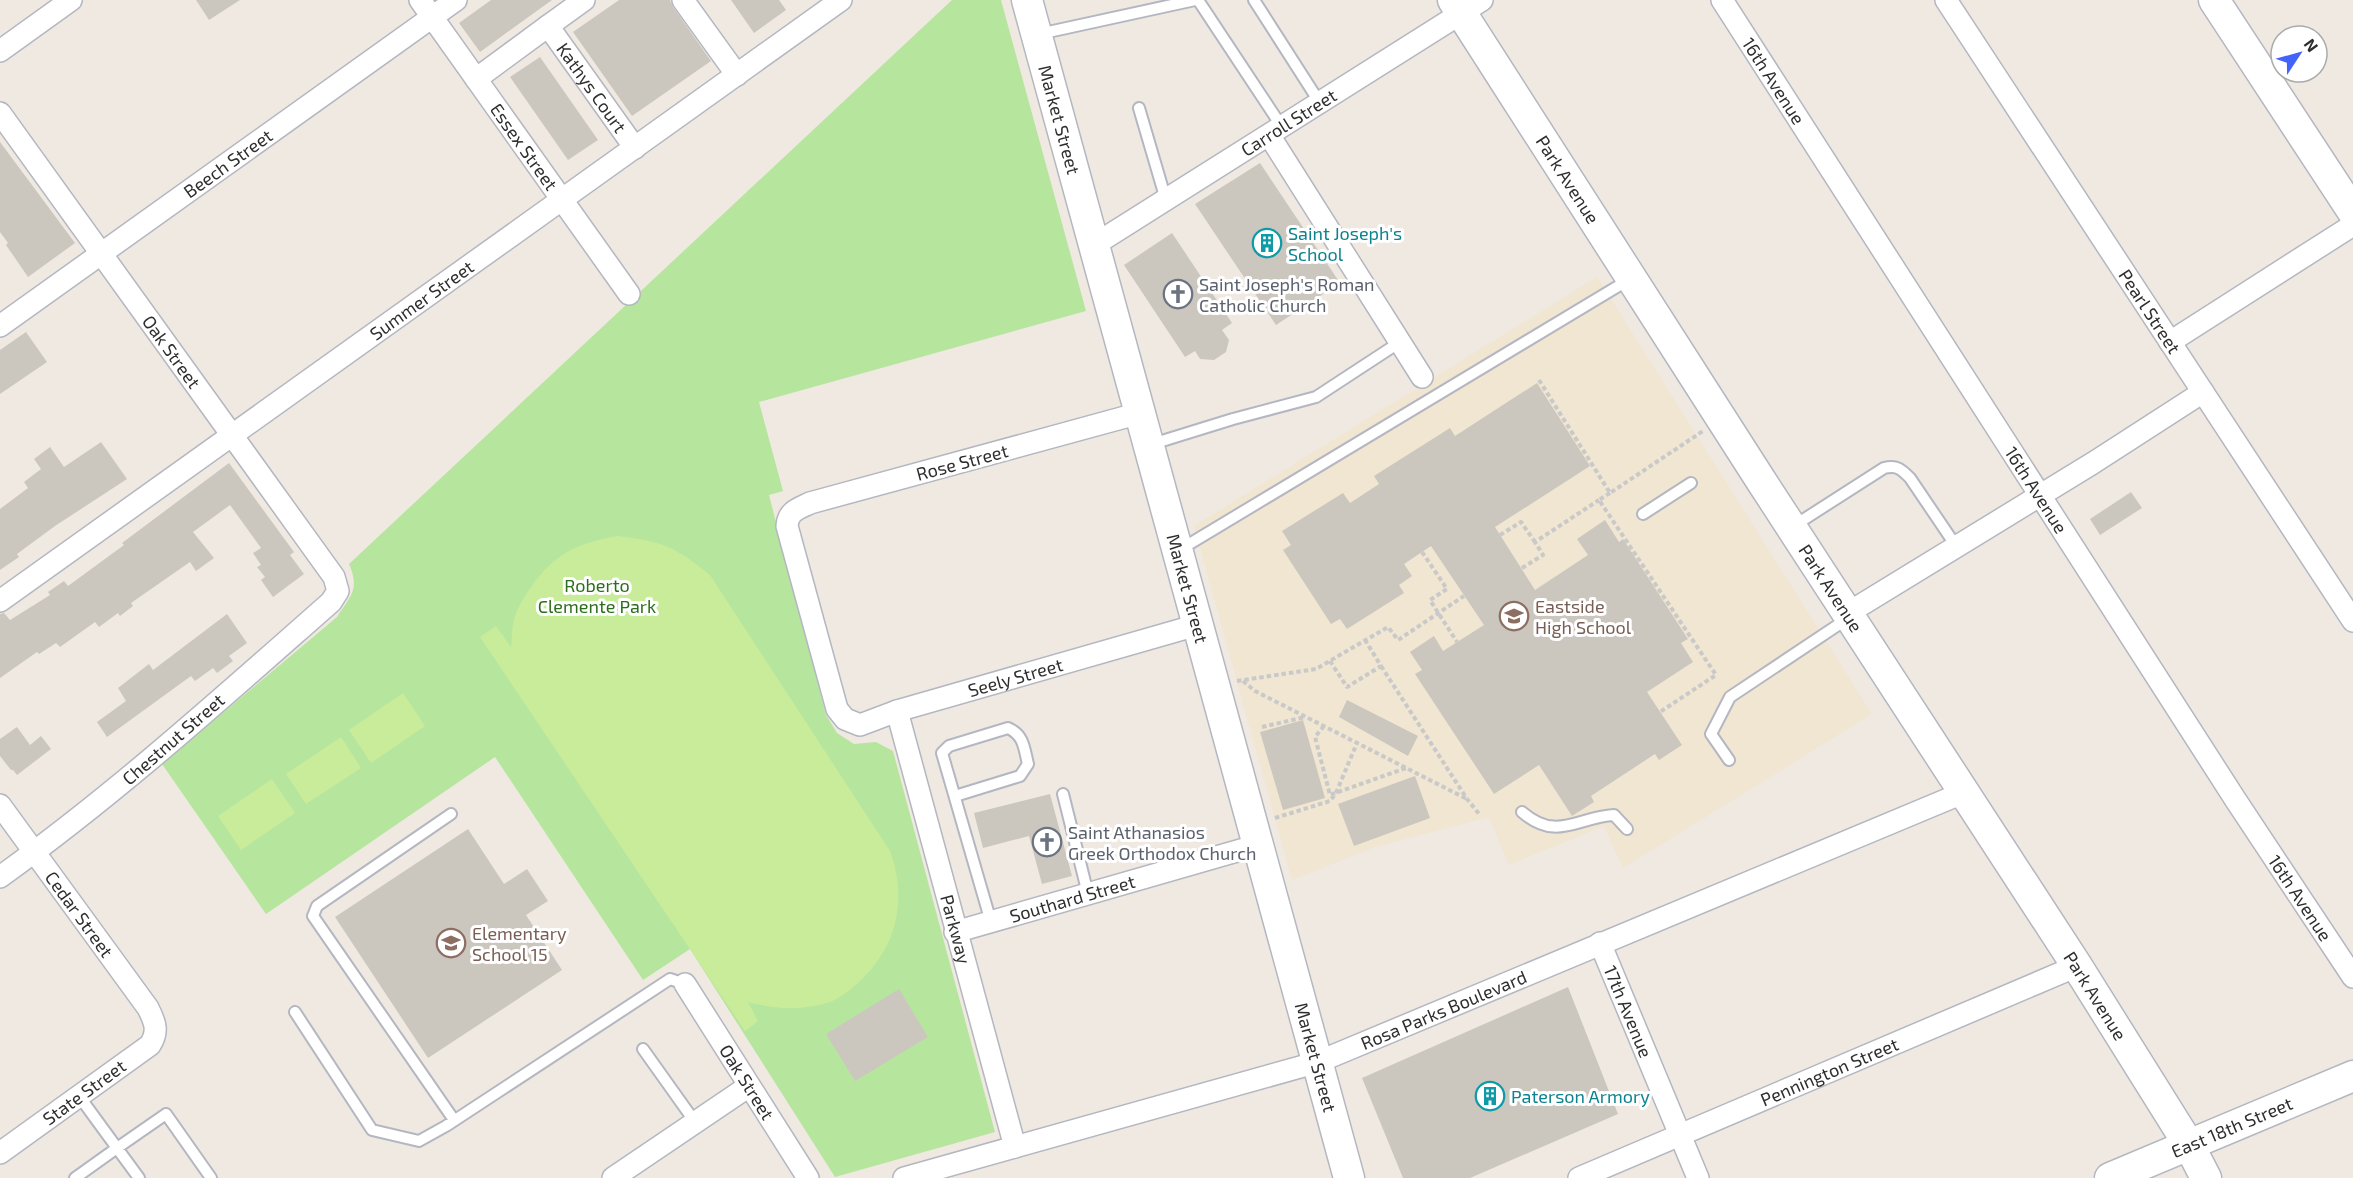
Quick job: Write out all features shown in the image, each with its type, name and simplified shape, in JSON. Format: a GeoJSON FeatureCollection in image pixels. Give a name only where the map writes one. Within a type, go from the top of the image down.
{"type":"FeatureCollection","features":[{"type":"Feature","properties":{"kind":"main road","name":"Market Street"},"geometry":{"type":"LineString","coordinates":[[1027,0],[1349,1178]]}},
{"type":"Feature","properties":{"kind":"main road"},"geometry":{"type":"LineString","coordinates":[[2214,0],[2353,212]]}},
{"type":"Feature","properties":{"kind":"main road","name":"Park Avenue"},"geometry":{"type":"LineString","coordinates":[[1466,4],[1631,278],[2077,966],[2189,1145],[2206,1178]]}},
{"type":"Feature","properties":{"kind":"main road","name":"East 18th Street"},"geometry":{"type":"LineString","coordinates":[[2110,1178],[2353,1076]]}},
{"type":"Feature","properties":{"kind":"street"},"geometry":{"type":"LineString","coordinates":[[0,51],[71,0]]}},
{"type":"Feature","properties":{"kind":"street","name":"Essex Street"},"geometry":{"type":"LineString","coordinates":[[420,0],[629,294]]}},
{"type":"Feature","properties":{"kind":"street","name":"Beech Street"},"geometry":{"type":"LineString","coordinates":[[0,326],[456,0]]}},
{"type":"Feature","properties":{"kind":"street","name":"Kathys Court"},"geometry":{"type":"LineString","coordinates":[[476,79],[584,0]]}},
{"type":"Feature","properties":{"kind":"street"},"geometry":{"type":"LineString","coordinates":[[683,0],[737,75]]}},
{"type":"Feature","properties":{"kind":"street","name":"Summer Street"},"geometry":{"type":"LineString","coordinates":[[0,601],[841,0]]}},
{"type":"Feature","properties":{"kind":"street","name":"16th Avenue"},"geometry":{"type":"LineString","coordinates":[[1722,0],[2039,496],[2353,977]]}},
{"type":"Feature","properties":{"kind":"street","name":"Pearl Street"},"geometry":{"type":"LineString","coordinates":[[1946,0],[2353,621]]}},
{"type":"Feature","properties":{"kind":"street","name":"Carroll Street"},"geometry":{"type":"LineString","coordinates":[[1094,245],[1320,103],[1466,4]]}},
{"type":"Feature","properties":{"kind":"street","name":"Kathys Court"},"geometry":{"type":"LineString","coordinates":[[548,26],[634,148]]}},
{"type":"Feature","properties":{"kind":"street","name":"Oak Street"},"geometry":{"type":"LineString","coordinates":[[0,113],[334,577],[338,583],[337,592]]}},
{"type":"Feature","properties":{"kind":"street"},"geometry":{"type":"LineString","coordinates":[[1275,131],[1422,377]]}},
{"type":"Feature","properties":{"kind":"street"},"geometry":{"type":"LineString","coordinates":[[2170,342],[2353,225]]}},
{"type":"Feature","properties":{"kind":"street"},"geometry":{"type":"LineString","coordinates":[[1849,615],[2203,392]]}},
{"type":"Feature","properties":{"kind":"street","name":"Rose Street"},"geometry":{"type":"LineString","coordinates":[[837,709],[787,526],[787,518],[791,512],[810,503],[1140,413]]}},
{"type":"Feature","properties":{"kind":"street","name":"Chestnut Street"},"geometry":{"type":"LineString","coordinates":[[0,877],[139,770],[331,603],[337,592]]}},
{"type":"Feature","properties":{"kind":"street","name":"Seely Street"},"geometry":{"type":"LineString","coordinates":[[837,709],[845,719],[860,725],[897,711],[1197,625]]}},
{"type":"Feature","properties":{"kind":"street","name":"Parkway"},"geometry":{"type":"LineString","coordinates":[[897,711],[1015,1147]]}},
{"type":"Feature","properties":{"kind":"street","name":"Rosa Parks Boulevard"},"geometry":{"type":"LineString","coordinates":[[904,1178],[1318,1062],[1965,792]]}},
{"type":"Feature","properties":{"kind":"street","name":"Cedar Street"},"geometry":{"type":"LineString","coordinates":[[0,805],[148,1008],[156,1024]]}},
{"type":"Feature","properties":{"kind":"street","name":"Southard Street"},"geometry":{"type":"LineString","coordinates":[[955,932],[1258,845]]}},
{"type":"Feature","properties":{"kind":"street","name":"17th Avenue"},"geometry":{"type":"LineString","coordinates":[[1600,943],[1698,1178]]}},
{"type":"Feature","properties":{"kind":"street","name":"Pennington Street"},"geometry":{"type":"LineString","coordinates":[[1579,1178],[2077,966]]}},
{"type":"Feature","properties":{"kind":"street","name":"Oak Street"},"geometry":{"type":"LineString","coordinates":[[685,984],[808,1178]]}},
{"type":"Feature","properties":{"kind":"street","name":"State Street"},"geometry":{"type":"LineString","coordinates":[[0,1153],[150,1045],[155,1037],[156,1024]]}},
{"type":"Feature","properties":{"kind":"street"},"geometry":{"type":"LineString","coordinates":[[613,1178],[749,1086]]}},
{"type":"Feature","properties":{"kind":"lane"},"geometry":{"type":"LineString","coordinates":[[1036,34],[1196,0],[1275,131]]}},
{"type":"Feature","properties":{"kind":"lane"},"geometry":{"type":"LineString","coordinates":[[1254,0],[1320,103]]}},
{"type":"Feature","properties":{"kind":"lane"},"geometry":{"type":"LineString","coordinates":[[1139,108],[1166,200]]}},
{"type":"Feature","properties":{"kind":"lane"},"geometry":{"type":"LineString","coordinates":[[1178,550],[1631,278]]}},
{"type":"Feature","properties":{"kind":"lane"},"geometry":{"type":"LineString","coordinates":[[1149,445],[1316,397],[1400,342]]}},
{"type":"Feature","properties":{"kind":"lane"},"geometry":{"type":"LineString","coordinates":[[1792,527],[1884,468],[1893,466],[1901,468],[1910,478],[1956,546]]}},
{"type":"Feature","properties":{"kind":"lane"},"geometry":{"type":"LineString","coordinates":[[1643,514],[1691,483]]}},
{"type":"Feature","properties":{"kind":"lane"},"geometry":{"type":"LineString","coordinates":[[1729,760],[1711,734],[1730,697],[1849,615]]}},
{"type":"Feature","properties":{"kind":"lane"},"geometry":{"type":"LineString","coordinates":[[955,796],[1020,776],[1028,764],[1023,740],[1017,732],[1008,728],[949,746],[942,753],[991,922]]}},
{"type":"Feature","properties":{"kind":"lane"},"geometry":{"type":"LineString","coordinates":[[1063,794],[1088,894]]}},
{"type":"Feature","properties":{"kind":"lane"},"geometry":{"type":"LineString","coordinates":[[1522,812],[1534,823],[1563,828],[1614,815],[1627,829]]}},
{"type":"Feature","properties":{"kind":"lane"},"geometry":{"type":"LineString","coordinates":[[451,814],[317,906],[313,916],[454,1120]]}},
{"type":"Feature","properties":{"kind":"lane"},"geometry":{"type":"LineString","coordinates":[[294,1012],[372,1130],[419,1141],[670,979],[685,984]]}},
{"type":"Feature","properties":{"kind":"lane"},"geometry":{"type":"LineString","coordinates":[[643,1049],[695,1122]]}},
{"type":"Feature","properties":{"kind":"lane"},"geometry":{"type":"LineString","coordinates":[[80,1096],[139,1178]]}},
{"type":"Feature","properties":{"kind":"lane"},"geometry":{"type":"LineString","coordinates":[[75,1178],[166,1114],[211,1178]]}},
{"type":"Feature","properties":{"kind":"path"},"geometry":{"type":"LineString","coordinates":[[1539,380],[1610,493]]}},
{"type":"Feature","properties":{"kind":"path"},"geometry":{"type":"LineString","coordinates":[[1535,542],[1705,429]]}},
{"type":"Feature","properties":{"kind":"path"},"geometry":{"type":"LineString","coordinates":[[1599,500],[1716,675],[1660,712]]}},
{"type":"Feature","properties":{"kind":"path"},"geometry":{"type":"LineString","coordinates":[[1500,535],[1521,522],[1535,542],[1543,555],[1522,568]]}},
{"type":"Feature","properties":{"kind":"path"},"geometry":{"type":"LineString","coordinates":[[1422,552],[1447,589],[1430,600],[1457,642]]}},
{"type":"Feature","properties":{"kind":"path"},"geometry":{"type":"LineString","coordinates":[[1464,596],[1398,640],[1388,627],[1316,669],[1240,681],[1255,692],[1467,799]]}},
{"type":"Feature","properties":{"kind":"path"},"geometry":{"type":"LineString","coordinates":[[1365,640],[1467,799],[1480,815]]}},
{"type":"Feature","properties":{"kind":"path"},"geometry":{"type":"LineString","coordinates":[[1330,661],[1347,687],[1382,666]]}},
{"type":"Feature","properties":{"kind":"path"},"geometry":{"type":"LineString","coordinates":[[1262,727],[1306,717]]}},
{"type":"Feature","properties":{"kind":"path"},"geometry":{"type":"LineString","coordinates":[[1324,726],[1315,737],[1329,795],[1406,768]]}},
{"type":"Feature","properties":{"kind":"path"},"geometry":{"type":"LineString","coordinates":[[1275,818],[1330,801],[1336,793],[1357,743]]}},
{"type":"Feature","properties":{"kind":"shaded area","name":"Eastside High School"},"geometry":{"type":"Polygon","coordinates":[[[1597,277],[1872,714],[1623,868],[1604,826],[1509,865],[1489,817],[1375,847],[1292,880],[1194,526],[1597,277]]]}},
{"type":"Feature","properties":{"kind":"green space","name":"Roberto Clemente Park"},"geometry":{"type":"Polygon","coordinates":[[[952,0],[1001,0],[1086,311],[759,402],[783,491],[769,495],[826,715],[837,733],[854,744],[876,742],[893,751],[995,1132],[835,1177],[690,949],[643,980],[495,757],[266,914],[162,764],[337,617],[354,586],[349,564],[952,0]]]}},
{"type":"Feature","properties":{"kind":"green space"},"geometry":{"type":"Polygon","coordinates":[[[617,536],[646,540],[668,547],[710,575],[890,851],[898,885],[896,919],[891,935],[875,965],[848,992],[830,1002],[809,1007],[789,1008],[748,1002],[758,1021],[745,1031],[480,637],[496,626],[511,647],[513,624],[521,602],[547,568],[567,552],[590,542],[617,536]]]}},
{"type":"Feature","properties":{"kind":"green space"},"geometry":{"type":"Polygon","coordinates":[[[403,693],[425,726],[371,763],[349,730],[403,693]]]}},
{"type":"Feature","properties":{"kind":"green space"},"geometry":{"type":"Polygon","coordinates":[[[341,737],[361,768],[306,804],[286,774],[341,737]]]}},
{"type":"Feature","properties":{"kind":"green space"},"geometry":{"type":"Polygon","coordinates":[[[272,779],[295,813],[241,850],[218,816],[272,779]]]}},
{"type":"Feature","properties":{"kind":"building"},"geometry":{"type":"Polygon","coordinates":[[[196,0],[240,0],[209,20],[196,0]]]}},
{"type":"Feature","properties":{"kind":"building"},"geometry":{"type":"Polygon","coordinates":[[[491,0],[552,0],[480,52],[459,23],[491,0]]]}},
{"type":"Feature","properties":{"kind":"building"},"geometry":{"type":"Polygon","coordinates":[[[619,0],[670,0],[711,61],[632,116],[573,32],[619,0]]]}},
{"type":"Feature","properties":{"kind":"building"},"geometry":{"type":"Polygon","coordinates":[[[731,0],[779,0],[786,10],[754,33],[731,0]]]}},
{"type":"Feature","properties":{"kind":"building"},"geometry":{"type":"Polygon","coordinates":[[[540,57],[598,140],[568,160],[510,77],[540,57]]]}},
{"type":"Feature","properties":{"kind":"building"},"geometry":{"type":"Polygon","coordinates":[[[0,142],[75,243],[28,277],[0,232],[0,142]]]}},
{"type":"Feature","properties":{"kind":"building","name":"Saint Joseph's School"},"geometry":{"type":"Polygon","coordinates":[[[1260,163],[1340,283],[1276,325],[1195,204],[1260,163]]]}},
{"type":"Feature","properties":{"kind":"building","name":"Saint Joseph's Roman Catholic Church"},"geometry":{"type":"Polygon","coordinates":[[[1172,233],[1232,323],[1222,330],[1229,340],[1226,352],[1214,360],[1200,359],[1195,351],[1185,357],[1124,265],[1172,233]]]}},
{"type":"Feature","properties":{"kind":"building"},"geometry":{"type":"Polygon","coordinates":[[[26,332],[47,362],[0,394],[0,350],[26,332]]]}},
{"type":"Feature","properties":{"kind":"building"},"geometry":{"type":"Polygon","coordinates":[[[1537,383],[1590,466],[1495,527],[1535,590],[1588,555],[1577,539],[1605,520],[1619,542],[1623,539],[1688,639],[1681,643],[1693,662],[1647,692],[1682,745],[1659,760],[1655,754],[1591,796],[1594,802],[1572,816],[1539,765],[1494,794],[1415,674],[1422,670],[1410,652],[1434,636],[1443,651],[1484,625],[1431,546],[1404,564],[1412,576],[1399,585],[1404,593],[1347,629],[1340,619],[1331,624],[1283,550],[1291,545],[1282,531],[1343,493],[1350,503],[1379,484],[1374,476],[1450,428],[1455,436],[1537,383]]]}},
{"type":"Feature","properties":{"kind":"building"},"geometry":{"type":"Polygon","coordinates":[[[101,442],[127,479],[55,526],[17,554],[19,557],[0,570],[0,509],[28,488],[24,482],[41,469],[34,459],[50,447],[64,467],[101,442]]]}},
{"type":"Feature","properties":{"kind":"building"},"geometry":{"type":"Polygon","coordinates":[[[229,463],[294,552],[290,555],[304,574],[273,597],[261,580],[265,577],[257,567],[261,565],[253,553],[261,548],[230,505],[193,532],[214,558],[196,571],[190,562],[131,603],[133,606],[120,616],[118,613],[99,627],[95,622],[60,647],[56,643],[39,654],[37,652],[0,678],[0,614],[4,613],[10,620],[50,595],[48,592],[64,581],[68,586],[229,463]]]}},
{"type":"Feature","properties":{"kind":"building"},"geometry":{"type":"Polygon","coordinates":[[[2131,492],[2142,508],[2100,535],[2090,519],[2131,492]]]}},
{"type":"Feature","properties":{"kind":"building"},"geometry":{"type":"Polygon","coordinates":[[[227,614],[247,643],[229,656],[233,661],[217,673],[213,668],[195,681],[191,676],[107,737],[97,722],[126,701],[118,688],[149,664],[153,670],[227,614]]]}},
{"type":"Feature","properties":{"kind":"building"},"geometry":{"type":"Polygon","coordinates":[[[1347,700],[1418,736],[1408,756],[1339,717],[1347,700]]]}},
{"type":"Feature","properties":{"kind":"building"},"geometry":{"type":"Polygon","coordinates":[[[1303,720],[1325,798],[1283,810],[1260,732],[1303,720]]]}},
{"type":"Feature","properties":{"kind":"building"},"geometry":{"type":"Polygon","coordinates":[[[17,727],[30,745],[41,736],[51,749],[17,775],[0,756],[0,739],[17,727]]]}},
{"type":"Feature","properties":{"kind":"building"},"geometry":{"type":"Polygon","coordinates":[[[1415,776],[1430,818],[1354,846],[1338,804],[1415,776]]]}},
{"type":"Feature","properties":{"kind":"building","name":"Saint Athanasios Greek Orthodox Church"},"geometry":{"type":"Polygon","coordinates":[[[1050,794],[1072,876],[1042,884],[1029,836],[983,848],[974,813],[1050,794]]]}},
{"type":"Feature","properties":{"kind":"building"},"geometry":{"type":"Polygon","coordinates":[[[468,829],[504,884],[527,869],[548,901],[526,915],[562,970],[428,1058],[335,917],[468,829]]]}},
{"type":"Feature","properties":{"kind":"building","name":"Paterson Armory"},"geometry":{"type":"Polygon","coordinates":[[[1568,987],[1618,1114],[1470,1178],[1403,1178],[1362,1078],[1568,987]]]}},
{"type":"Feature","properties":{"kind":"building"},"geometry":{"type":"Polygon","coordinates":[[[899,989],[928,1037],[855,1081],[826,1034],[899,989]]]}},
{"type":"Feature","properties":{"kind":"place","name":"Saint Joseph's School"},"geometry":{"type":"Point","coordinates":[1267,243]}},
{"type":"Feature","properties":{"kind":"place","name":"Saint Joseph's Roman Catholic Church"},"geometry":{"type":"Point","coordinates":[1178,294]}},
{"type":"Feature","properties":{"kind":"place","name":"Eastside High School"},"geometry":{"type":"Point","coordinates":[1514,616]}},
{"type":"Feature","properties":{"kind":"place","name":"Saint Athanasios Greek Orthodox Church"},"geometry":{"type":"Point","coordinates":[1047,842]}},
{"type":"Feature","properties":{"kind":"place","name":"Elementary School 15"},"geometry":{"type":"Point","coordinates":[451,943]}},
{"type":"Feature","properties":{"kind":"place","name":"Paterson Armory"},"geometry":{"type":"Point","coordinates":[1490,1096]}}]}
